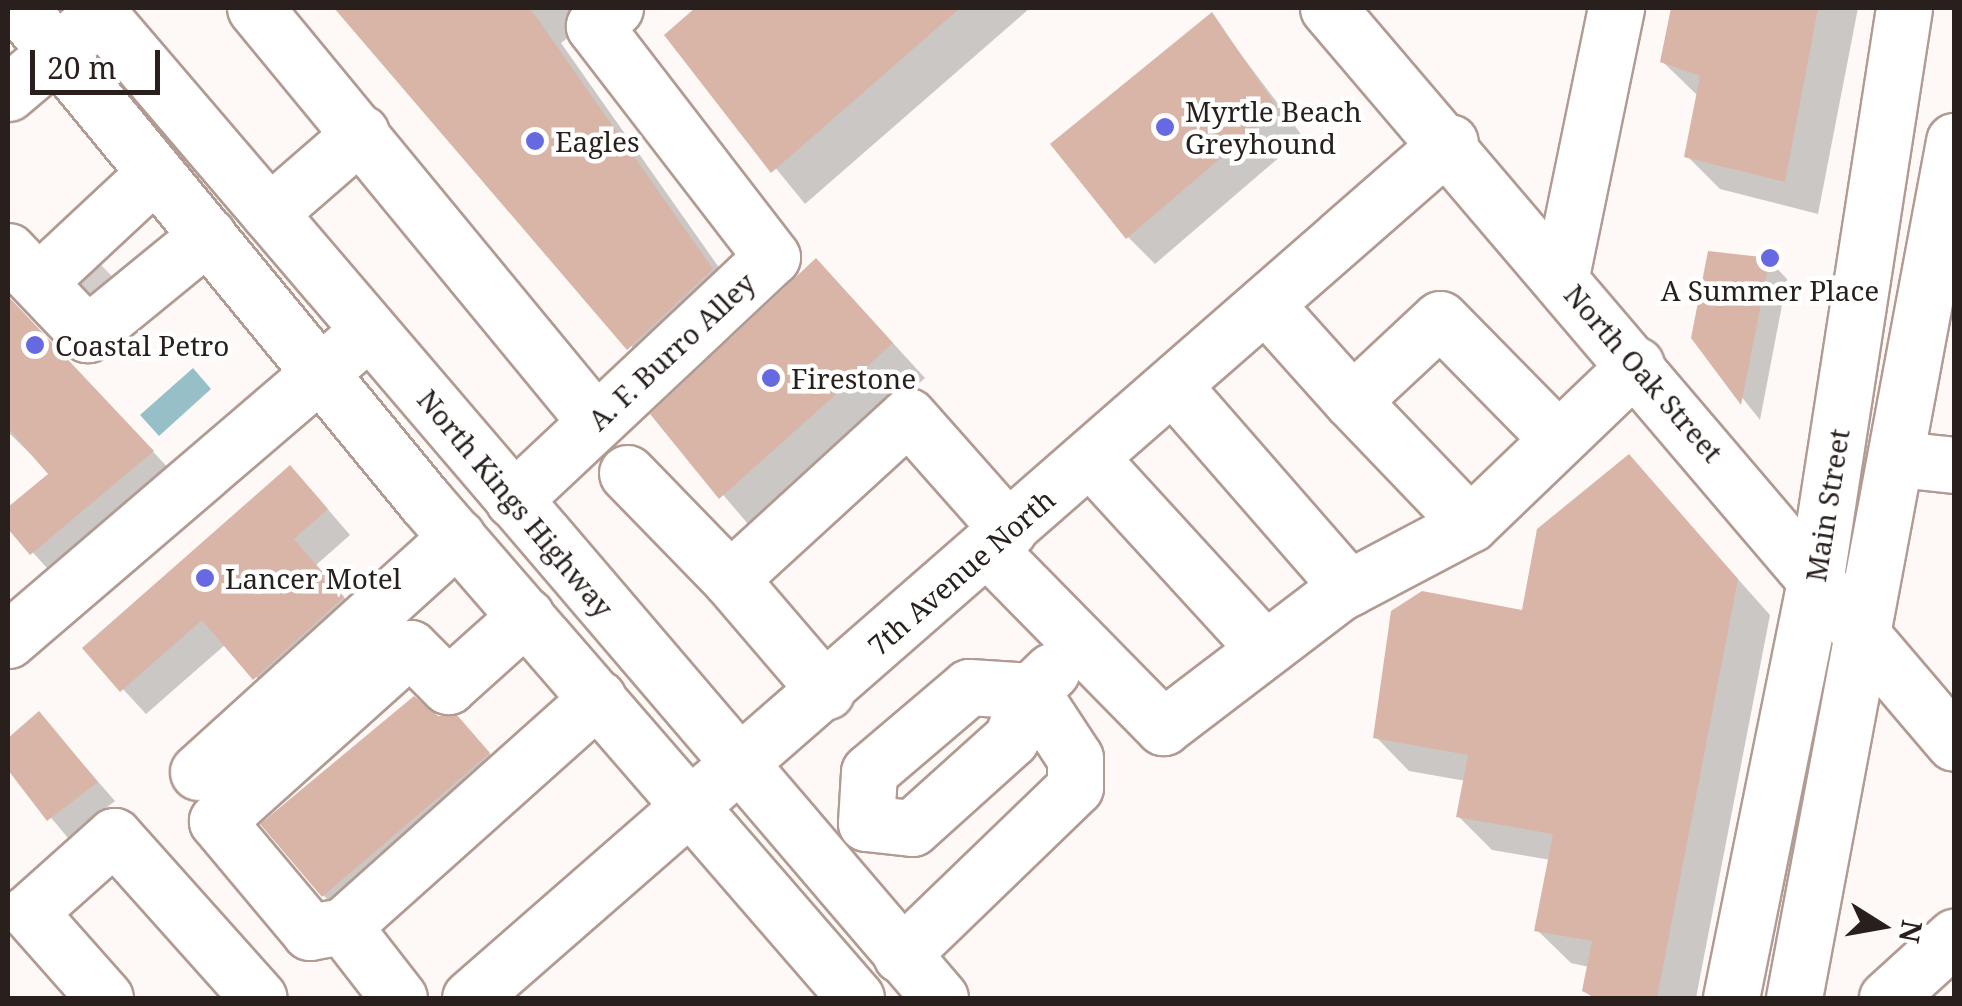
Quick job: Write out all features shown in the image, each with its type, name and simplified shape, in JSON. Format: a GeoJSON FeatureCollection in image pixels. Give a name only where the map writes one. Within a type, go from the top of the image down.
{"type":"FeatureCollection","features":[{"type":"Feature","properties":{"kind":"main road"},"geometry":{"type":"LineString","coordinates":[[20,8],[456,537],[856,998]]}},
{"type":"Feature","properties":{"kind":"main road"},"geometry":{"type":"LineString","coordinates":[[255,8],[362,133],[596,422]]}},
{"type":"Feature","properties":{"kind":"main road","name":"A. F. Burro Alley"},"geometry":{"type":"LineString","coordinates":[[513,500],[772,257],[594,26],[616,8]]}},
{"type":"Feature","properties":{"kind":"main road","name":"North Oak Street"},"geometry":{"type":"LineString","coordinates":[[1328,8],[1450,142],[1866,636],[1949,720]]}},
{"type":"Feature","properties":{"kind":"main road"},"geometry":{"type":"LineString","coordinates":[[1562,276],[1616,8]]}},
{"type":"Feature","properties":{"kind":"main road","name":"Main Street"},"geometry":{"type":"LineString","coordinates":[[1730,998],[1816,576],[1904,8]]}},
{"type":"Feature","properties":{"kind":"main road"},"geometry":{"type":"LineString","coordinates":[[8,93],[101,10]]}},
{"type":"Feature","properties":{"kind":"main road","name":"North Kings Highway"},"geometry":{"type":"LineString","coordinates":[[101,10],[268,213],[940,998]]}},
{"type":"Feature","properties":{"kind":"main road"},"geometry":{"type":"LineString","coordinates":[[268,213],[362,133]]}},
{"type":"Feature","properties":{"kind":"main road"},"geometry":{"type":"LineString","coordinates":[[1794,998],[1866,636],[1954,140]]}},
{"type":"Feature","properties":{"kind":"main road","name":"7th Avenue North"},"geometry":{"type":"LineString","coordinates":[[470,998],[694,808],[1450,142]]}},
{"type":"Feature","properties":{"kind":"main road"},"geometry":{"type":"LineString","coordinates":[[77,276],[155,173]]}},
{"type":"Feature","properties":{"kind":"main road"},"geometry":{"type":"LineString","coordinates":[[77,276],[208,235]]}},
{"type":"Feature","properties":{"kind":"main road"},"geometry":{"type":"LineString","coordinates":[[1265,304],[1470,524]]}},
{"type":"Feature","properties":{"kind":"main road"},"geometry":{"type":"LineString","coordinates":[[1352,400],[1440,319],[1558,440]]}},
{"type":"Feature","properties":{"kind":"main road"},"geometry":{"type":"LineString","coordinates":[[8,640],[369,331]]}},
{"type":"Feature","properties":{"kind":"main road"},"geometry":{"type":"LineString","coordinates":[[730,579],[908,416],[1078,644],[1163,727],[1349,588],[1470,524],[1636,364]]}},
{"type":"Feature","properties":{"kind":"main road"},"geometry":{"type":"LineString","coordinates":[[1173,386],[1349,588]]}},
{"type":"Feature","properties":{"kind":"main road"},"geometry":{"type":"LineString","coordinates":[[1090,458],[1264,648]]}},
{"type":"Feature","properties":{"kind":"main road"},"geometry":{"type":"LineString","coordinates":[[1898,459],[1954,465]]}},
{"type":"Feature","properties":{"kind":"main road"},"geometry":{"type":"LineString","coordinates":[[627,473],[730,579],[826,692]]}},
{"type":"Feature","properties":{"kind":"main road"},"geometry":{"type":"LineString","coordinates":[[198,772],[456,537]]}},
{"type":"Feature","properties":{"kind":"main road"},"geometry":{"type":"LineString","coordinates":[[526,616],[448,686],[410,648],[218,821],[310,932],[343,926],[598,698]]}},
{"type":"Feature","properties":{"kind":"main road"},"geometry":{"type":"LineString","coordinates":[[818,857],[866,823],[912,828],[1011,739],[1031,692],[1078,644]]}},
{"type":"Feature","properties":{"kind":"main road"},"geometry":{"type":"LineString","coordinates":[[866,823],[869,772],[950,700],[987,684],[1031,692],[1069,742],[1075,787],[901,955]]}},
{"type":"Feature","properties":{"kind":"main road"},"geometry":{"type":"LineString","coordinates":[[105,998],[29,912],[114,836],[258,998]]}},
{"type":"Feature","properties":{"kind":"main road"},"geometry":{"type":"LineString","coordinates":[[343,926],[400,998]]}},
{"type":"Feature","properties":{"kind":"main road"},"geometry":{"type":"LineString","coordinates":[[1887,998],[1954,937]]}},
{"type":"Feature","properties":{"kind":"water"},"geometry":{"type":"Polygon","coordinates":[[[193,368],[211,389],[159,436],[140,415],[193,368]]]}},
{"type":"Feature","properties":{"kind":"building","name":"Eagles"},"geometry":{"type":"Polygon","coordinates":[[[334,8],[530,8],[713,269],[627,350],[334,8]]]}},
{"type":"Feature","properties":{"kind":"building"},"geometry":{"type":"Polygon","coordinates":[[[695,8],[960,8],[771,173],[664,35],[695,8]]]}},
{"type":"Feature","properties":{"kind":"building"},"geometry":{"type":"Polygon","coordinates":[[[1671,8],[1818,8],[1785,182],[1684,157],[1700,76],[1660,62],[1671,8]]]}},
{"type":"Feature","properties":{"kind":"building","name":"Myrtle Beach Greyhound"},"geometry":{"type":"Polygon","coordinates":[[[1212,12],[1278,109],[1126,239],[1050,144],[1212,12]]]}},
{"type":"Feature","properties":{"kind":"building"},"geometry":{"type":"Polygon","coordinates":[[[1708,251],[1770,258],[1741,405],[1691,338],[1708,251]]]}},
{"type":"Feature","properties":{"kind":"building","name":"Firestone"},"geometry":{"type":"Polygon","coordinates":[[[816,258],[893,343],[719,499],[650,414],[816,258]]]}},
{"type":"Feature","properties":{"kind":"building"},"geometry":{"type":"Polygon","coordinates":[[[8,296],[154,451],[30,555],[8,529],[8,507],[48,474],[8,428],[8,296]]]}},
{"type":"Feature","properties":{"kind":"building"},"geometry":{"type":"Polygon","coordinates":[[[1629,454],[1738,579],[1657,998],[1596,998],[1582,991],[1592,941],[1534,931],[1553,834],[1456,817],[1468,755],[1373,738],[1391,611],[1422,591],[1522,610],[1537,529],[1629,454]]]}},
{"type":"Feature","properties":{"kind":"building","name":"Lancer Motel"},"geometry":{"type":"Polygon","coordinates":[[[290,465],[328,509],[294,539],[344,597],[253,680],[202,620],[120,692],[82,648],[290,465]]]}},
{"type":"Feature","properties":{"kind":"building"},"geometry":{"type":"Polygon","coordinates":[[[414,696],[438,716],[457,715],[490,753],[322,897],[260,824],[414,696]]]}},
{"type":"Feature","properties":{"kind":"building"},"geometry":{"type":"Polygon","coordinates":[[[39,711],[98,782],[47,821],[8,770],[8,738],[39,711]]]}},
{"type":"Feature","properties":{"kind":"tunnel"},"geometry":{"type":"LineString","coordinates":[[68,270],[102,305]]}},
{"type":"Feature","properties":{"kind":"place","name":"Myrtle Beach Greyhound"},"geometry":{"type":"Point","coordinates":[1165,127]}},
{"type":"Feature","properties":{"kind":"place","name":"Eagles"},"geometry":{"type":"Point","coordinates":[535,141]}},
{"type":"Feature","properties":{"kind":"place","name":"A Summer Place"},"geometry":{"type":"Point","coordinates":[1770,258]}},
{"type":"Feature","properties":{"kind":"place","name":"Coastal Petro"},"geometry":{"type":"Point","coordinates":[35,345]}},
{"type":"Feature","properties":{"kind":"place","name":"Firestone"},"geometry":{"type":"Point","coordinates":[771,378]}},
{"type":"Feature","properties":{"kind":"place","name":"Lancer Motel"},"geometry":{"type":"Point","coordinates":[205,578]}}]}
